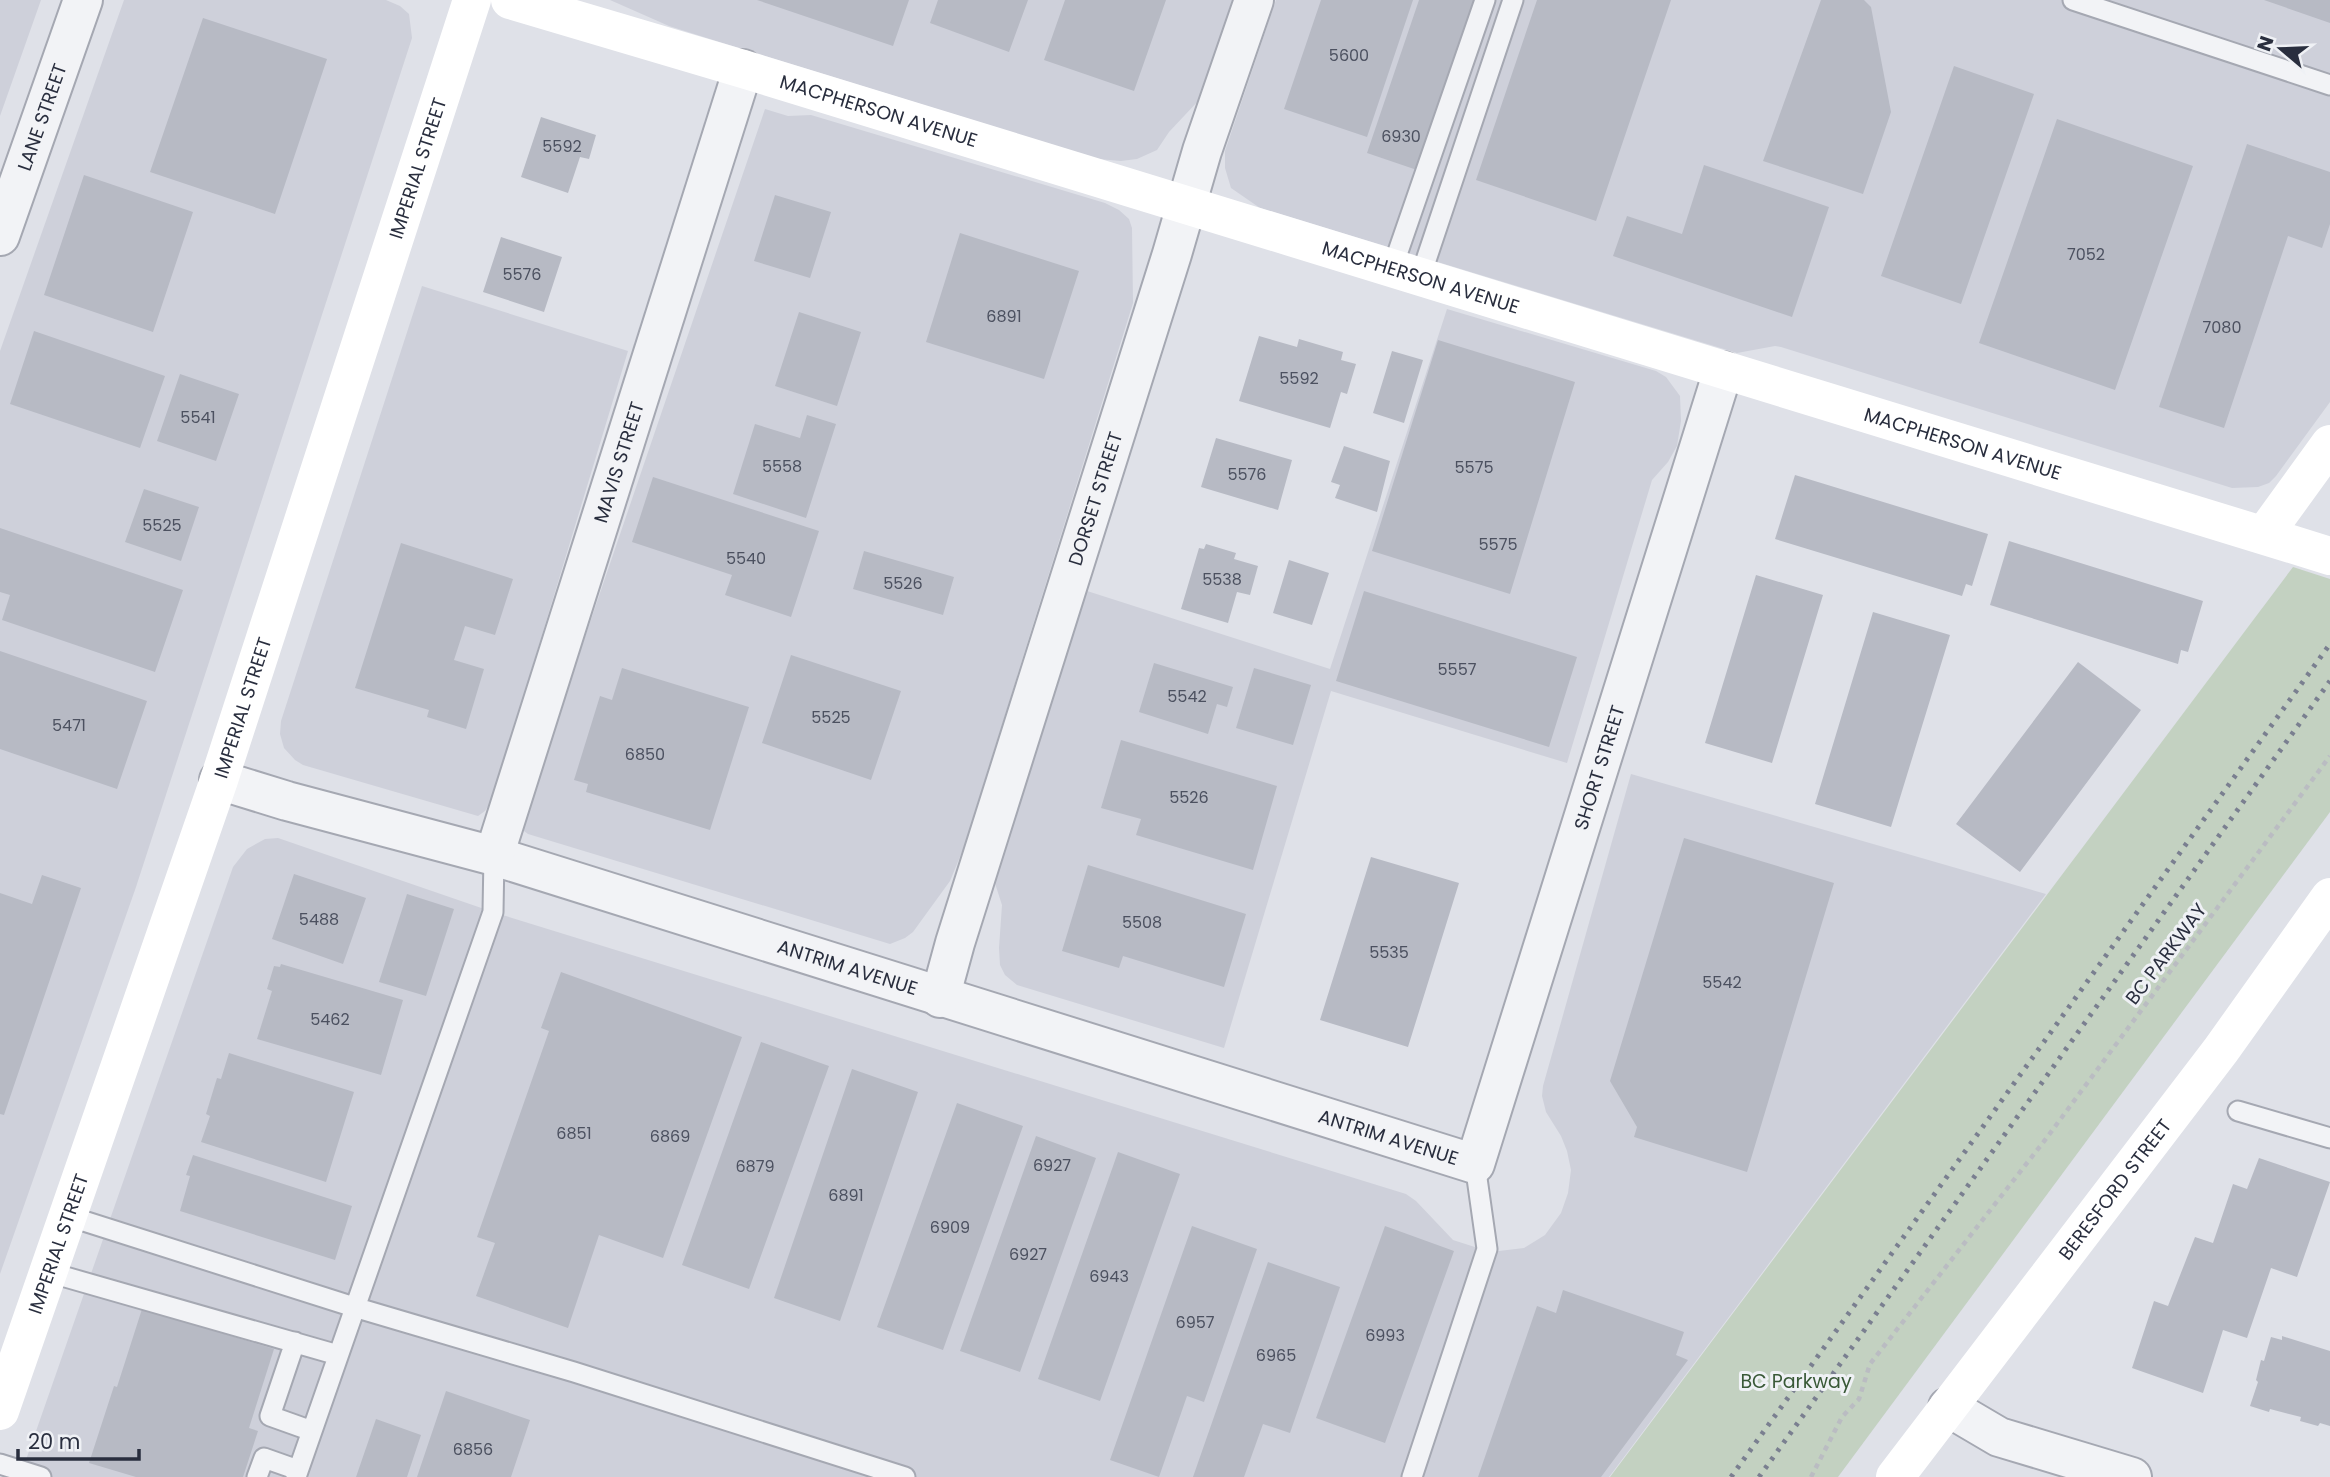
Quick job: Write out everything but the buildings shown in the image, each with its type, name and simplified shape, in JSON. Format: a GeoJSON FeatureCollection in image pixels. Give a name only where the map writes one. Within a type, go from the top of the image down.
{"type":"FeatureCollection","features":[{"type":"Feature","properties":{"kind":"street","name":"LANE STREET"},"geometry":{"type":"LineString","coordinates":[[0,236],[83,0]]}},
{"type":"Feature","properties":{"kind":"street","name":"IMPERIAL STREET"},"geometry":{"type":"LineString","coordinates":[[0,1411],[219,780],[472,0]]}},
{"type":"Feature","properties":{"kind":"street","name":"MACPHERSON AVENUE"},"geometry":{"type":"LineString","coordinates":[[510,0],[2330,556]]}},
{"type":"Feature","properties":{"kind":"street","name":"DORSET STREET"},"geometry":{"type":"LineString","coordinates":[[940,998],[1172,254],[1184,206],[1254,0]]}},
{"type":"Feature","properties":{"kind":"street","name":"MAVIS STREET"},"geometry":{"type":"LineString","coordinates":[[494,856],[743,69]]}},
{"type":"Feature","properties":{"kind":"street","name":"SHORT STREET"},"geometry":{"type":"LineString","coordinates":[[1475,1164],[1723,371]]}},
{"type":"Feature","properties":{"kind":"street"},"geometry":{"type":"LineString","coordinates":[[2264,535],[2330,444]]}},
{"type":"Feature","properties":{"kind":"street","name":"ANTRIM AVENUE"},"geometry":{"type":"LineString","coordinates":[[219,780],[287,801],[494,856],[1475,1164]]}},
{"type":"Feature","properties":{"kind":"street","name":"BERESFORD STREET"},"geometry":{"type":"LineString","coordinates":[[1895,1477],[2221,1049],[2330,897]]}},
{"type":"Feature","properties":{"kind":"street"},"geometry":{"type":"LineString","coordinates":[[1948,1408],[1999,1437],[2132,1477]]}},
{"type":"Feature","properties":{"kind":"lane"},"geometry":{"type":"LineString","coordinates":[[1406,274],[1485,0]]}},
{"type":"Feature","properties":{"kind":"lane"},"geometry":{"type":"LineString","coordinates":[[1406,274],[1513,0]]}},
{"type":"Feature","properties":{"kind":"lane"},"geometry":{"type":"LineString","coordinates":[[2073,0],[2330,85]]}},
{"type":"Feature","properties":{"kind":"lane"},"geometry":{"type":"LineString","coordinates":[[257,1477],[264,1458],[297,1473],[493,912],[494,856]]}},
{"type":"Feature","properties":{"kind":"lane"},"geometry":{"type":"LineString","coordinates":[[2238,1111],[2330,1138]]}},
{"type":"Feature","properties":{"kind":"lane"},"geometry":{"type":"LineString","coordinates":[[1412,1477],[1487,1249],[1475,1164]]}},
{"type":"Feature","properties":{"kind":"lane"},"geometry":{"type":"LineString","coordinates":[[68,1216],[905,1477]]}},
{"type":"Feature","properties":{"kind":"lane"},"geometry":{"type":"LineString","coordinates":[[48,1272],[338,1355]]}},
{"type":"Feature","properties":{"kind":"lane"},"geometry":{"type":"LineString","coordinates":[[295,1342],[270,1416],[312,1431]]}},
{"type":"Feature","properties":{"kind":"lane"},"geometry":{"type":"LineString","coordinates":[[0,1464],[41,1477]]}},
{"type":"Feature","properties":{"kind":"path","name":"BC PARKWAY"},"geometry":{"type":"LineString","coordinates":[[1811,1477],[1842,1417],[1859,1399],[1870,1364],[2045,1140],[2330,756]]}},
{"type":"Feature","properties":{"kind":"shaded area"},"geometry":{"type":"Polygon","coordinates":[[[0,0],[41,0],[0,116],[0,0]]]}},
{"type":"Feature","properties":{"kind":"shaded area"},"geometry":{"type":"Polygon","coordinates":[[[124,0],[386,0],[400,6],[409,14],[412,38],[136,887],[0,1274],[0,351],[124,0]]]}},
{"type":"Feature","properties":{"kind":"shaded area"},"geometry":{"type":"Polygon","coordinates":[[[610,0],[1232,0],[1200,99],[1169,132],[1157,150],[1137,159],[1121,161],[1098,159],[710,39],[669,26],[610,0]]]}},
{"type":"Feature","properties":{"kind":"shaded area"},"geometry":{"type":"Polygon","coordinates":[[[1276,0],[2330,0],[2330,402],[2269,483],[2258,487],[2232,488],[1781,347],[1737,353],[1260,208],[1231,188],[1225,168],[1225,151],[1276,0]]]}},
{"type":"Feature","properties":{"kind":"shaded area"},"geometry":{"type":"Polygon","coordinates":[[[765,109],[788,116],[811,115],[1105,203],[1129,219],[1132,228],[1133,303],[964,847],[950,881],[913,932],[890,944],[524,831],[525,813],[765,109]]]}},
{"type":"Feature","properties":{"kind":"shaded area"},"geometry":{"type":"Polygon","coordinates":[[[422,286],[628,351],[492,800],[478,816],[303,765],[284,748],[280,734],[281,721],[422,286]]]}},
{"type":"Feature","properties":{"kind":"shaded area"},"geometry":{"type":"Polygon","coordinates":[[[1447,309],[1656,371],[1666,377],[1680,396],[1681,421],[1677,446],[1668,462],[1652,480],[1567,763],[1331,691],[1224,1048],[1017,985],[1005,975],[1000,965],[1002,905],[992,874],[1084,590],[1330,669],[1447,309]]]}},
{"type":"Feature","properties":{"kind":"shaded area"},"geometry":{"type":"Polygon","coordinates":[[[1631,774],[2046,894],[1609,1477],[20,1477],[233,867],[247,849],[265,839],[278,838],[493,912],[1406,1194],[1453,1240],[1481,1249],[1499,1251],[1524,1248],[1545,1235],[1561,1213],[1568,1193],[1571,1170],[1567,1151],[1546,1112],[1542,1096],[1543,1086],[1631,774]]]}},
{"type":"Feature","properties":{"kind":"green space","name":"BC Parkway"},"geometry":{"type":"Polygon","coordinates":[[[2293,567],[2330,579],[2330,812],[1838,1477],[1610,1477],[2293,567]]]}},
{"type":"Feature","properties":{"kind":"railway"},"geometry":{"type":"LineString","coordinates":[[1731,1477],[2330,644]]}},
{"type":"Feature","properties":{"kind":"railway"},"geometry":{"type":"LineString","coordinates":[[1759,1477],[2330,681]]}}]}
